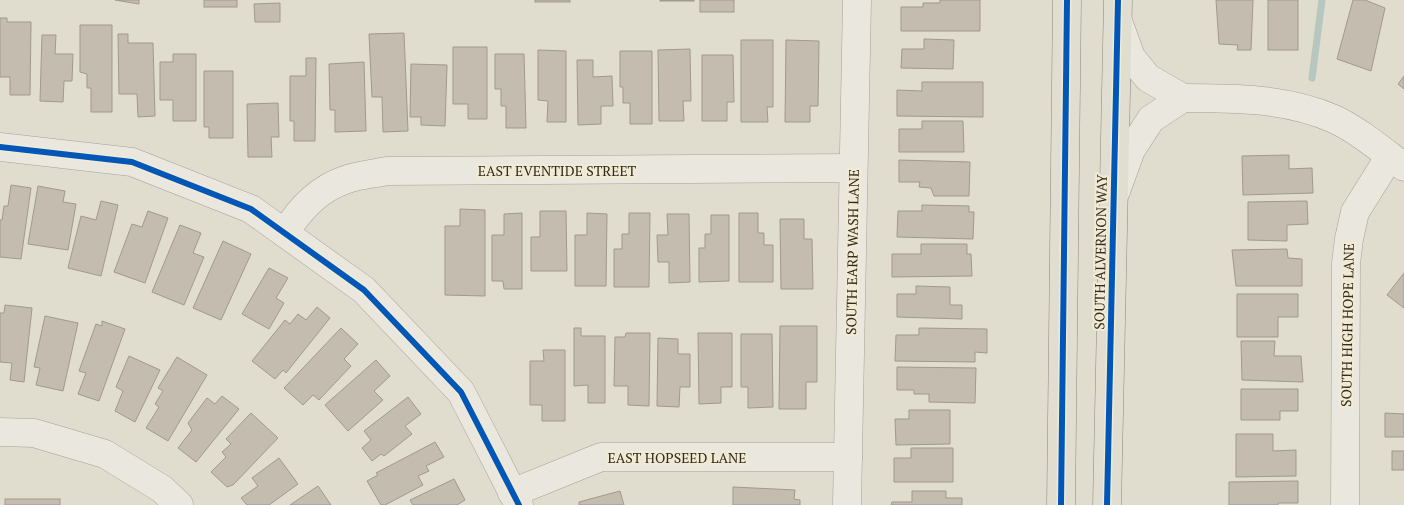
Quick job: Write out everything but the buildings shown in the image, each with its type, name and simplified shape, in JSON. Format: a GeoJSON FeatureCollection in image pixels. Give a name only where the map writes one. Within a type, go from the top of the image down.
{"type":"FeatureCollection","features":[{"type":"Feature","properties":{"kind":"main road"},"geometry":{"type":"LineString","coordinates":[[1061,505],[1067,0]]}},
{"type":"Feature","properties":{"kind":"main road","name":"SOUTH ALVERNON WAY"},"geometry":{"type":"LineString","coordinates":[[1107,505],[1118,10]]}},
{"type":"Feature","properties":{"kind":"street","name":"SOUTH EARP WASH LANE"},"geometry":{"type":"LineString","coordinates":[[847,505],[856,0]]}},
{"type":"Feature","properties":{"kind":"street"},"geometry":{"type":"LineString","coordinates":[[1118,10],[1131,57],[1148,78],[1183,98],[1252,100],[1293,106],[1335,120],[1380,148],[1397,162]]}},
{"type":"Feature","properties":{"kind":"street"},"geometry":{"type":"LineString","coordinates":[[1114,197],[1131,150],[1151,119],[1183,98]]}},
{"type":"Feature","properties":{"kind":"street"},"geometry":{"type":"LineString","coordinates":[[0,147],[132,162],[251,210],[364,290],[461,392],[515,499]]}},
{"type":"Feature","properties":{"kind":"street","name":"SOUTH HIGH HOPE LANE"},"geometry":{"type":"LineString","coordinates":[[1345,505],[1346,263],[1349,239],[1355,212],[1397,162]]}},
{"type":"Feature","properties":{"kind":"street","name":"EAST EVENTIDE STREET"},"geometry":{"type":"LineString","coordinates":[[285,234],[295,217],[321,191],[345,180],[387,171],[853,168]]}},
{"type":"Feature","properties":{"kind":"street"},"geometry":{"type":"LineString","coordinates":[[0,432],[34,433],[105,454],[162,489],[179,505]]}},
{"type":"Feature","properties":{"kind":"street","name":"EAST HOPSEED LANE"},"geometry":{"type":"LineString","coordinates":[[515,499],[601,457],[848,457]]}},
{"type":"Feature","properties":{"kind":"waterway"},"geometry":{"type":"LineString","coordinates":[[1312,78],[1322,0]]}},
{"type":"Feature","properties":{"kind":"cycle path"},"geometry":{"type":"LineString","coordinates":[[1061,505],[1067,0]]}},
{"type":"Feature","properties":{"kind":"cycle path"},"geometry":{"type":"LineString","coordinates":[[1107,505],[1118,0]]}},
{"type":"Feature","properties":{"kind":"cycle path"},"geometry":{"type":"LineString","coordinates":[[0,147],[132,162],[251,209],[364,290],[461,392],[519,505]]}}]}
